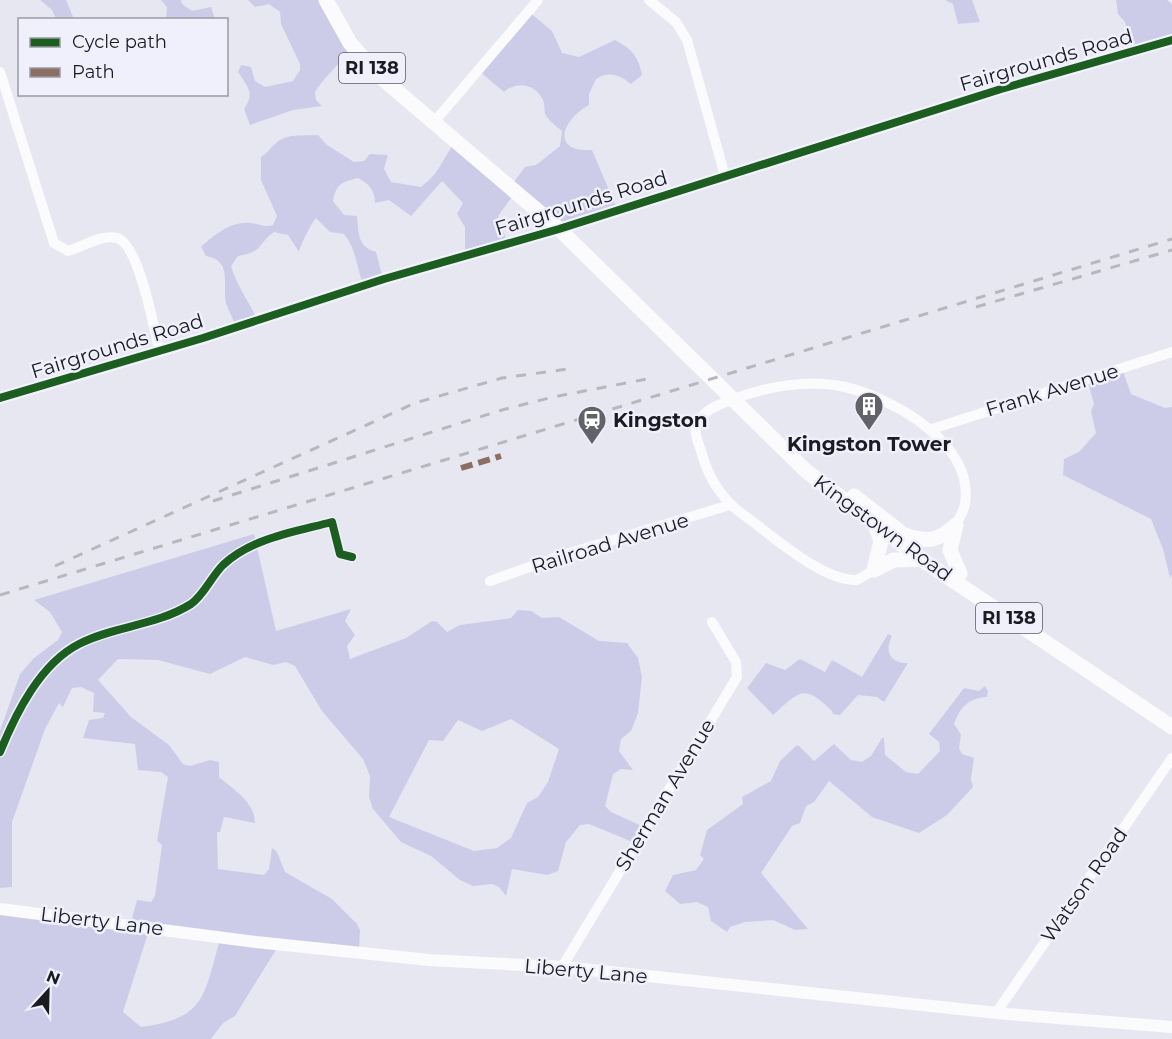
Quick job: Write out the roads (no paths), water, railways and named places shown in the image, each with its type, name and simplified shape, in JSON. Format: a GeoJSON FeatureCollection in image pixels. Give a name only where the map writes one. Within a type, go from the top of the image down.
{"type":"FeatureCollection","features":[{"type":"Feature","properties":{"kind":"main road","name":"Kingstown Road"},"geometry":{"type":"LineString","coordinates":[[326,0],[340,28],[362,58],[559,229],[740,402],[805,470],[876,527],[921,559],[1172,727]]}},
{"type":"Feature","properties":{"kind":"main road","name":"Kingstown Road"},"geometry":{"type":"LineString","coordinates":[[740,402],[902,534],[1083,661],[1098,676]]}},
{"type":"Feature","properties":{"kind":"main road"},"geometry":{"type":"LineString","coordinates":[[902,534],[930,541],[945,535],[956,525]]}},
{"type":"Feature","properties":{"kind":"main road"},"geometry":{"type":"LineString","coordinates":[[956,525],[950,550],[960,574]]}},
{"type":"Feature","properties":{"kind":"main road"},"geometry":{"type":"LineString","coordinates":[[874,570],[881,541],[876,527]]}},
{"type":"Feature","properties":{"kind":"main road"},"geometry":{"type":"LineString","coordinates":[[874,570],[894,560],[921,559]]}},
{"type":"Feature","properties":{"kind":"street"},"geometry":{"type":"LineString","coordinates":[[435,121],[538,0]]}},
{"type":"Feature","properties":{"kind":"street"},"geometry":{"type":"LineString","coordinates":[[650,0],[676,22],[687,40],[724,176]]}},
{"type":"Feature","properties":{"kind":"street","name":"Fairgrounds Road"},"geometry":{"type":"LineString","coordinates":[[0,398],[384,279],[559,229],[1001,89],[1172,40]]}},
{"type":"Feature","properties":{"kind":"street"},"geometry":{"type":"LineString","coordinates":[[0,72],[54,243],[68,251],[106,238],[117,238],[126,243],[140,276],[159,350]]}},
{"type":"Feature","properties":{"kind":"street","name":"Frank Avenue"},"geometry":{"type":"LineString","coordinates":[[932,429],[1172,352]]}},
{"type":"Feature","properties":{"kind":"street"},"geometry":{"type":"LineString","coordinates":[[874,570],[857,580],[834,576],[730,505],[714,483],[695,431],[698,421],[707,410],[747,394],[792,385],[845,387],[891,404],[932,429],[959,466],[965,505],[956,525]]}},
{"type":"Feature","properties":{"kind":"street","name":"Railroad Avenue"},"geometry":{"type":"LineString","coordinates":[[490,581],[566,554],[730,505]]}},
{"type":"Feature","properties":{"kind":"street","name":"Sherman Avenue"},"geometry":{"type":"LineString","coordinates":[[562,967],[737,677],[736,662],[712,622]]}},
{"type":"Feature","properties":{"kind":"street","name":"Watson Road"},"geometry":{"type":"LineString","coordinates":[[996,1013],[1172,758]]}},
{"type":"Feature","properties":{"kind":"street","name":"Liberty Lane"},"geometry":{"type":"LineString","coordinates":[[0,909],[256,942],[429,960],[562,967],[996,1013],[1172,1027]]}},
{"type":"Feature","properties":{"kind":"railway"},"geometry":{"type":"LineString","coordinates":[[0,595],[1172,239]]}},
{"type":"Feature","properties":{"kind":"railway"},"geometry":{"type":"LineString","coordinates":[[976,307],[1172,250]]}},
{"type":"Feature","properties":{"kind":"railway"},"geometry":{"type":"LineString","coordinates":[[55,566],[415,403],[502,378],[568,369]]}},
{"type":"Feature","properties":{"kind":"railway"},"geometry":{"type":"LineString","coordinates":[[213,501],[502,410],[553,397],[647,379]]}},
{"type":"Feature","properties":{"kind":"place","name":"Kingston Tower"},"geometry":{"type":"Point","coordinates":[869,432]}},
{"type":"Feature","properties":{"kind":"place","name":"Kingston"},"geometry":{"type":"Point","coordinates":[592,446]}}]}
